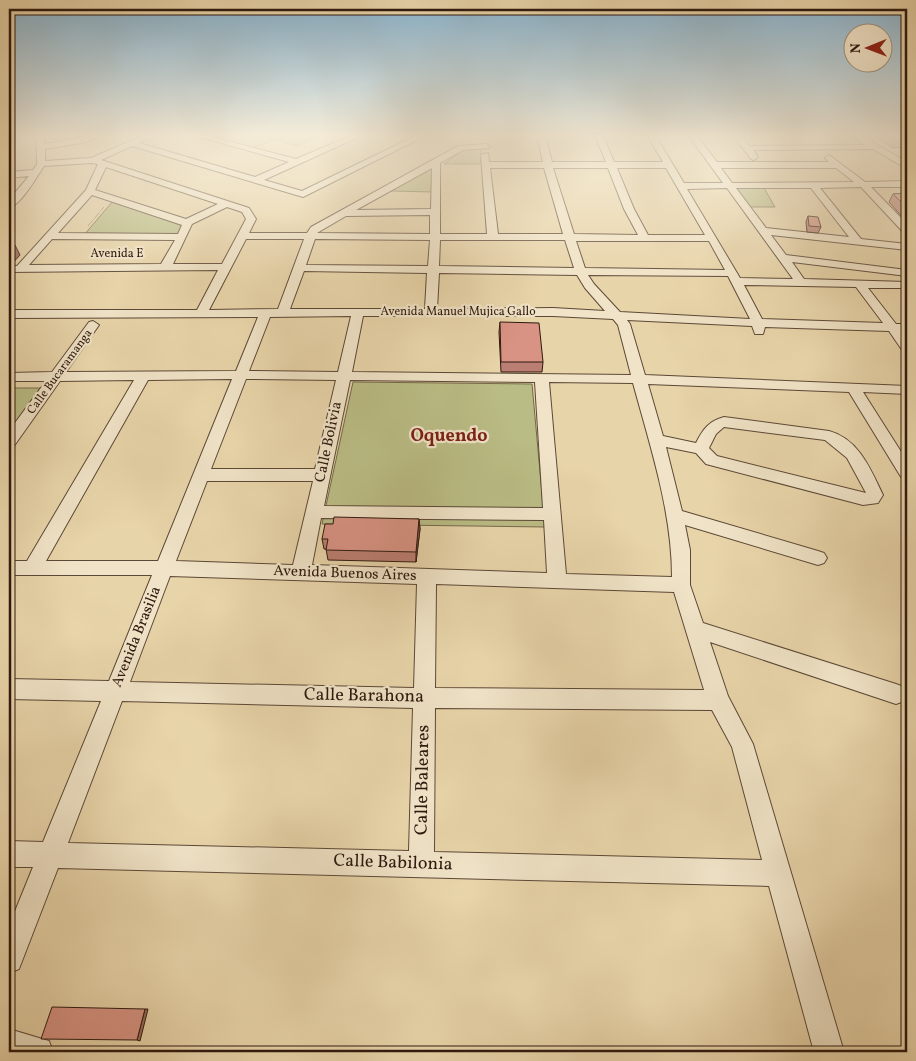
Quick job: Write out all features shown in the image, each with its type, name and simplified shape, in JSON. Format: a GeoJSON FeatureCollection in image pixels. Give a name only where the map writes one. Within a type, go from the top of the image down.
{"type":"FeatureCollection","features":[{"type":"Feature","properties":{"kind":"street"},"geometry":{"type":"LineString","coordinates":[[9,205],[26,185]]}},
{"type":"Feature","properties":{"kind":"street"},"geometry":{"type":"LineString","coordinates":[[14,269],[90,191],[92,185]]}},
{"type":"Feature","properties":{"kind":"street"},"geometry":{"type":"LineString","coordinates":[[167,185],[246,210],[251,218],[202,314]]}},
{"type":"Feature","properties":{"kind":"street"},"geometry":{"type":"LineString","coordinates":[[271,185],[303,194],[322,185]]}},
{"type":"Feature","properties":{"kind":"street"},"geometry":{"type":"LineString","coordinates":[[311,235],[315,229],[395,185]]}},
{"type":"Feature","properties":{"kind":"street"},"geometry":{"type":"LineString","coordinates":[[431,312],[436,236],[436,185]]}},
{"type":"Feature","properties":{"kind":"street"},"geometry":{"type":"LineString","coordinates":[[487,185],[493,237]]}},
{"type":"Feature","properties":{"kind":"street"},"geometry":{"type":"LineString","coordinates":[[553,185],[581,272],[589,286],[620,319],[668,482],[681,550],[681,584],[718,700],[742,744],[829,1052]]}},
{"type":"Feature","properties":{"kind":"street"},"geometry":{"type":"LineString","coordinates":[[620,185],[629,209],[644,237]]}},
{"type":"Feature","properties":{"kind":"street"},"geometry":{"type":"LineString","coordinates":[[680,186],[735,185]]}},
{"type":"Feature","properties":{"kind":"street"},"geometry":{"type":"LineString","coordinates":[[808,185],[885,185]]}},
{"type":"Feature","properties":{"kind":"street"},"geometry":{"type":"LineString","coordinates":[[864,185],[907,230]]}},
{"type":"Feature","properties":{"kind":"street"},"geometry":{"type":"LineString","coordinates":[[680,186],[734,277],[759,327]]}},
{"type":"Feature","properties":{"kind":"street"},"geometry":{"type":"LineString","coordinates":[[729,186],[800,281]]}},
{"type":"Feature","properties":{"kind":"street"},"geometry":{"type":"LineString","coordinates":[[814,186],[858,242]]}},
{"type":"Feature","properties":{"kind":"street"},"geometry":{"type":"LineString","coordinates":[[90,191],[187,223]]}},
{"type":"Feature","properties":{"kind":"street"},"geometry":{"type":"LineString","coordinates":[[165,268],[187,223],[226,204]]}},
{"type":"Feature","properties":{"kind":"street"},"geometry":{"type":"LineString","coordinates":[[343,213],[436,212]]}},
{"type":"Feature","properties":{"kind":"street"},"geometry":{"type":"LineString","coordinates":[[763,231],[907,247]]}},
{"type":"Feature","properties":{"kind":"street","name":"Avenida Brasilia"},"geometry":{"type":"LineString","coordinates":[[9,959],[241,375],[270,317],[300,268],[311,235]]}},
{"type":"Feature","properties":{"kind":"street"},"geometry":{"type":"LineString","coordinates":[[48,236],[181,237]]}},
{"type":"Feature","properties":{"kind":"street"},"geometry":{"type":"LineString","coordinates":[[243,236],[712,238]]}},
{"type":"Feature","properties":{"kind":"street"},"geometry":{"type":"LineString","coordinates":[[783,258],[907,274]]}},
{"type":"Feature","properties":{"kind":"street","name":"Avenida E"},"geometry":{"type":"LineString","coordinates":[[14,269],[225,267]]}},
{"type":"Feature","properties":{"kind":"street"},"geometry":{"type":"LineString","coordinates":[[300,268],[581,272],[907,285]]}},
{"type":"Feature","properties":{"kind":"street"},"geometry":{"type":"LineString","coordinates":[[859,283],[892,328]]}},
{"type":"Feature","properties":{"kind":"street","name":"Avenida Manuel Mujica Gallo"},"geometry":{"type":"LineString","coordinates":[[9,326],[93,325],[270,317],[356,318],[431,312],[554,312],[620,319],[906,338]]}},
{"type":"Feature","properties":{"kind":"street","name":"Avenida Manuel Mujica Gallo"},"geometry":{"type":"LineString","coordinates":[[9,314],[202,314],[270,317],[620,319]]}},
{"type":"Feature","properties":{"kind":"street","name":"Calle Bolivia"},"geometry":{"type":"LineString","coordinates":[[301,572],[356,318]]}},
{"type":"Feature","properties":{"kind":"street","name":"Calle Bucaramanga"},"geometry":{"type":"LineString","coordinates":[[9,442],[93,325]]}},
{"type":"Feature","properties":{"kind":"street","name":"Avenida Manuel Mujica Gallo"},"geometry":{"type":"LineString","coordinates":[[759,327],[892,328],[906,338]]}},
{"type":"Feature","properties":{"kind":"street"},"geometry":{"type":"LineString","coordinates":[[9,377],[241,375],[638,379],[907,390]]}},
{"type":"Feature","properties":{"kind":"street"},"geometry":{"type":"LineString","coordinates":[[32,568],[143,376]]}},
{"type":"Feature","properties":{"kind":"street"},"geometry":{"type":"LineString","coordinates":[[542,378],[557,580]]}},
{"type":"Feature","properties":{"kind":"street"},"geometry":{"type":"LineString","coordinates":[[854,389],[907,473]]}},
{"type":"Feature","properties":{"kind":"street"},"geometry":{"type":"LineString","coordinates":[[656,440],[701,449],[712,460],[863,499],[872,499],[875,495],[855,454],[842,443],[829,436],[724,422],[715,424],[711,428],[701,449]]}},
{"type":"Feature","properties":{"kind":"street"},"geometry":{"type":"LineString","coordinates":[[201,475],[322,475]]}},
{"type":"Feature","properties":{"kind":"street"},"geometry":{"type":"LineString","coordinates":[[314,512],[552,514]]}},
{"type":"Feature","properties":{"kind":"street"},"geometry":{"type":"LineString","coordinates":[[674,515],[818,558]]}},
{"type":"Feature","properties":{"kind":"street","name":"Avenida Buenos Aires"},"geometry":{"type":"LineString","coordinates":[[9,568],[164,568],[681,584]]}},
{"type":"Feature","properties":{"kind":"street","name":"Calle Baleares"},"geometry":{"type":"LineString","coordinates":[[421,864],[427,576]]}},
{"type":"Feature","properties":{"kind":"street"},"geometry":{"type":"LineString","coordinates":[[695,629],[896,694]]}},
{"type":"Feature","properties":{"kind":"street","name":"Calle Barahona"},"geometry":{"type":"LineString","coordinates":[[9,689],[424,698],[718,700]]}},
{"type":"Feature","properties":{"kind":"street","name":"Calle Babilonia"},"geometry":{"type":"LineString","coordinates":[[9,854],[778,874]]}},
{"type":"Feature","properties":{"kind":"street"},"geometry":{"type":"LineString","coordinates":[[9,1044],[38,1052]]}},
{"type":"Feature","properties":{"kind":"path"},"geometry":{"type":"LineString","coordinates":[[79,236],[112,198]]}},
{"type":"Feature","properties":{"kind":"green space"},"geometry":{"type":"Polygon","coordinates":[[[401,185],[433,185],[432,192],[392,191],[382,194],[401,185]]]}},
{"type":"Feature","properties":{"kind":"green space"},"geometry":{"type":"Polygon","coordinates":[[[733,188],[764,188],[775,207],[748,207],[733,188]]]}},
{"type":"Feature","properties":{"kind":"green space"},"geometry":{"type":"Polygon","coordinates":[[[112,202],[179,223],[182,228],[177,235],[84,235],[112,202]]]}},
{"type":"Feature","properties":{"kind":"green space"},"geometry":{"type":"Polygon","coordinates":[[[353,382],[532,384],[545,527],[322,524],[353,382]]]}},
{"type":"Feature","properties":{"kind":"green space"},"geometry":{"type":"Polygon","coordinates":[[[9,388],[40,388],[11,428],[9,428],[9,388]]]}},
{"type":"Feature","properties":{"kind":"building"},"geometry":{"type":"Polygon","coordinates":[[[907,193],[907,208],[893,194],[907,193]]]}},
{"type":"Feature","properties":{"kind":"building"},"geometry":{"type":"Polygon","coordinates":[[[808,216],[818,217],[821,227],[809,226],[808,216]]]}},
{"type":"Feature","properties":{"kind":"building"},"geometry":{"type":"Polygon","coordinates":[[[9,245],[15,245],[9,251],[9,245]]]}},
{"type":"Feature","properties":{"kind":"building"},"geometry":{"type":"Polygon","coordinates":[[[500,322],[539,323],[543,362],[501,362],[500,322]]]}},
{"type":"Feature","properties":{"kind":"building"},"geometry":{"type":"Polygon","coordinates":[[[334,517],[419,519],[416,552],[326,550],[328,539],[322,539],[325,524],[333,524],[334,517]]]}},
{"type":"Feature","properties":{"kind":"building"},"geometry":{"type":"Polygon","coordinates":[[[52,1007],[145,1009],[137,1040],[41,1039],[52,1007]]]}},
{"type":"Feature","properties":{"kind":"district","name":"Oquendo"},"geometry":{"type":"Point","coordinates":[449,436]}}]}
